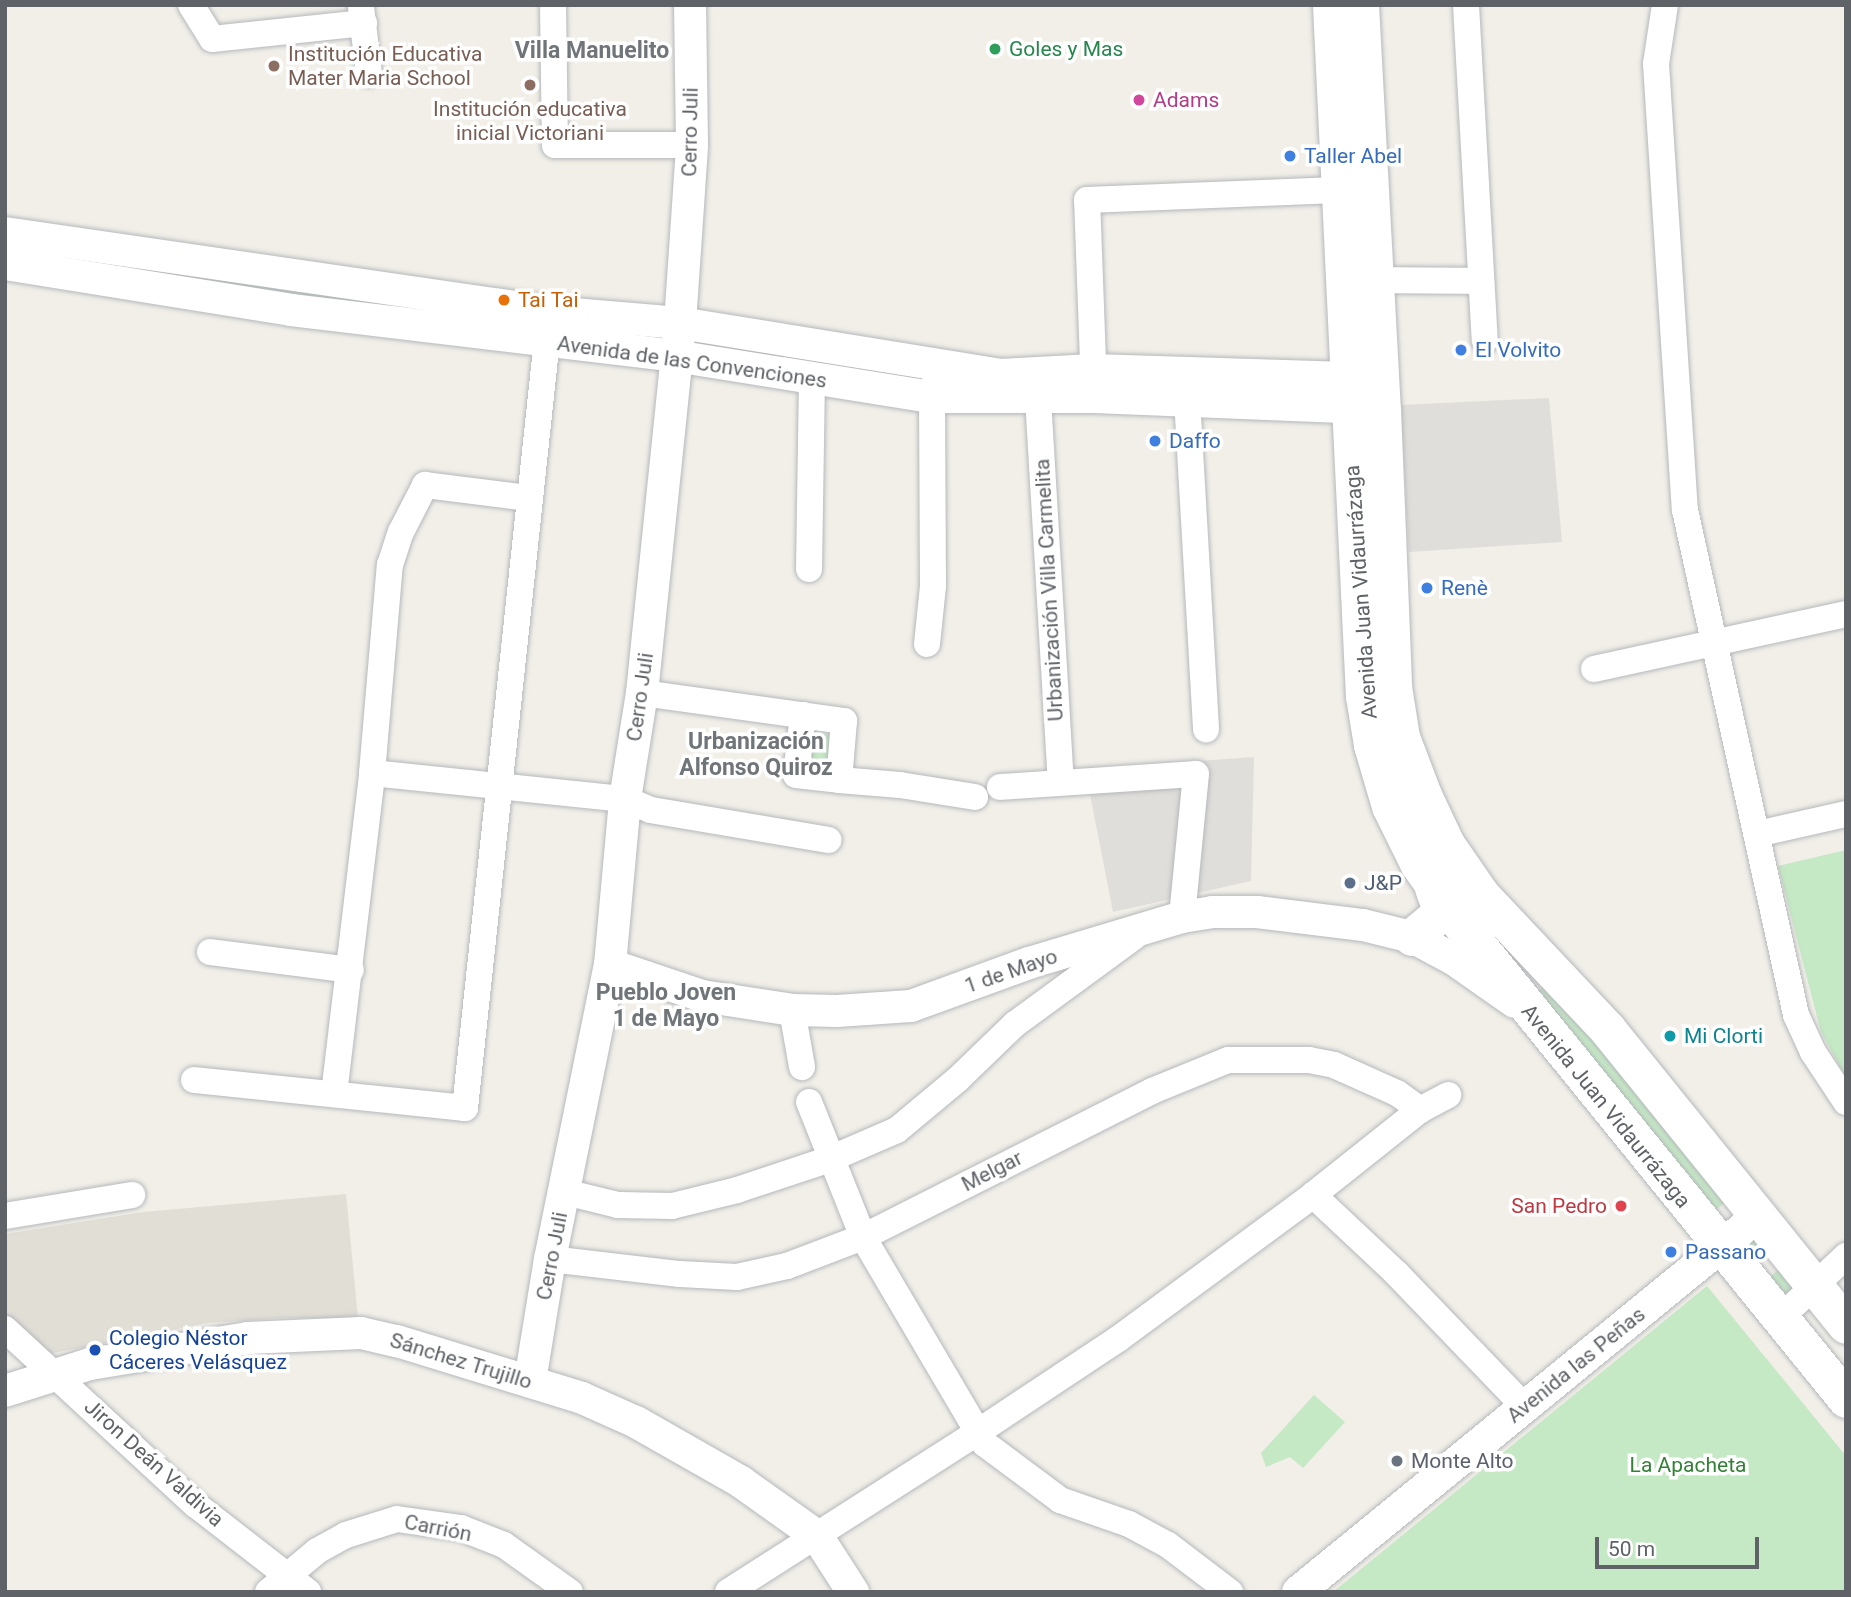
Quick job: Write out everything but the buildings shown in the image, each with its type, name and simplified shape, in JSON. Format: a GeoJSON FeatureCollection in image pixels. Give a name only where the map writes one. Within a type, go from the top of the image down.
{"type":"FeatureCollection","features":[{"type":"Feature","properties":{"kind":"main road","name":"Avenida Juan Vidaurrázaga"},"geometry":{"type":"LineString","coordinates":[[1331,5],[1354,189],[1365,394],[1393,687],[1401,737],[1423,795],[1446,844],[1481,895],[1608,1030],[1846,1325]]}},
{"type":"Feature","properties":{"kind":"main road","name":"Avenida Juan Vidaurrázaga"},"geometry":{"type":"LineString","coordinates":[[1360,5],[1354,189],[1373,280],[1365,394],[1364,696],[1373,745],[1391,806],[1433,888],[1527,1010],[1571,1060],[1846,1399]]}},
{"type":"Feature","properties":{"kind":"main road"},"geometry":{"type":"LineString","coordinates":[[1412,937],[1438,915],[1440,907],[1433,888]]}},
{"type":"Feature","properties":{"kind":"street"},"geometry":{"type":"LineString","coordinates":[[191,5],[212,39],[362,14],[369,74]]}},
{"type":"Feature","properties":{"kind":"street"},"geometry":{"type":"LineString","coordinates":[[553,5],[555,145],[692,145]]}},
{"type":"Feature","properties":{"kind":"street","name":"Cerro Juli"},"geometry":{"type":"LineString","coordinates":[[530,1381],[550,1259],[610,965],[625,799],[642,694],[680,323],[692,145],[690,5]]}},
{"type":"Feature","properties":{"kind":"street"},"geometry":{"type":"LineString","coordinates":[[1466,5],[1485,340]]}},
{"type":"Feature","properties":{"kind":"street"},"geometry":{"type":"LineString","coordinates":[[1665,5],[1656,64],[1685,510],[1796,1015],[1813,1052],[1846,1102]]}},
{"type":"Feature","properties":{"kind":"street"},"geometry":{"type":"LineString","coordinates":[[1094,384],[1087,200],[1354,189]]}},
{"type":"Feature","properties":{"kind":"street","name":"Avenida de las Convenciones"},"geometry":{"type":"LineString","coordinates":[[5,233],[123,250],[549,327],[675,356],[932,397],[1038,398],[1094,384]]}},
{"type":"Feature","properties":{"kind":"street"},"geometry":{"type":"LineString","coordinates":[[121,283],[123,250]]}},
{"type":"Feature","properties":{"kind":"street","name":"Avenida de las Convenciones"},"geometry":{"type":"LineString","coordinates":[[5,264],[291,310],[549,327],[680,323],[1000,375],[1094,384],[1365,394]]}},
{"type":"Feature","properties":{"kind":"street"},"geometry":{"type":"LineString","coordinates":[[1373,280],[1481,281]]}},
{"type":"Feature","properties":{"kind":"street"},"geometry":{"type":"LineString","coordinates":[[194,1080],[465,1108],[528,498],[549,327]]}},
{"type":"Feature","properties":{"kind":"street"},"geometry":{"type":"LineString","coordinates":[[927,644],[933,586],[932,397],[938,366]]}},
{"type":"Feature","properties":{"kind":"street"},"geometry":{"type":"LineString","coordinates":[[809,569],[812,377]]}},
{"type":"Feature","properties":{"kind":"street"},"geometry":{"type":"LineString","coordinates":[[1186,387],[1206,729]]}},
{"type":"Feature","properties":{"kind":"street","name":"Urbanización Villa Carmelita"},"geometry":{"type":"LineString","coordinates":[[1038,398],[1061,782]]}},
{"type":"Feature","properties":{"kind":"street"},"geometry":{"type":"LineString","coordinates":[[334,1094],[373,773],[390,565],[401,532],[425,485],[528,498]]}},
{"type":"Feature","properties":{"kind":"street"},"geometry":{"type":"LineString","coordinates":[[1594,669],[1846,614]]}},
{"type":"Feature","properties":{"kind":"street"},"geometry":{"type":"LineString","coordinates":[[642,694],[844,721],[839,780]]}},
{"type":"Feature","properties":{"kind":"street"},"geometry":{"type":"LineString","coordinates":[[803,715],[796,775],[987,792],[1061,782],[1196,774],[1182,917]]}},
{"type":"Feature","properties":{"kind":"street"},"geometry":{"type":"LineString","coordinates":[[373,773],[625,799],[651,810],[828,840]]}},
{"type":"Feature","properties":{"kind":"street"},"geometry":{"type":"LineString","coordinates":[[1757,834],[1846,814]]}},
{"type":"Feature","properties":{"kind":"street","name":"1 de Mayo"},"geometry":{"type":"LineString","coordinates":[[610,965],[702,996],[792,1010],[837,1011],[911,1006],[1029,962],[1182,917],[1212,912],[1297,915],[1363,925],[1412,937],[1455,960],[1527,1010]]}},
{"type":"Feature","properties":{"kind":"street","name":"1 de Mayo"},"geometry":{"type":"LineString","coordinates":[[1412,937],[1478,924],[1523,939]]}},
{"type":"Feature","properties":{"kind":"street"},"geometry":{"type":"LineString","coordinates":[[565,1192],[618,1205],[672,1206],[737,1190],[830,1159],[897,1130],[957,1080],[1015,1024],[1144,930]]}},
{"type":"Feature","properties":{"kind":"street"},"geometry":{"type":"LineString","coordinates":[[210,952],[351,970]]}},
{"type":"Feature","properties":{"kind":"street"},"geometry":{"type":"LineString","coordinates":[[792,1010],[802,1067]]}},
{"type":"Feature","properties":{"kind":"street","name":"Melgar"},"geometry":{"type":"LineString","coordinates":[[550,1259],[680,1274],[737,1277],[787,1266],[863,1237],[1152,1091],[1228,1060],[1309,1060],[1334,1065],[1397,1093],[1420,1110]]}},
{"type":"Feature","properties":{"kind":"street"},"geometry":{"type":"LineString","coordinates":[[728,1592],[1118,1339],[1314,1195],[1420,1110],[1448,1095]]}},
{"type":"Feature","properties":{"kind":"street"},"geometry":{"type":"LineString","coordinates":[[809,1102],[863,1237],[985,1444],[1060,1500],[1129,1524],[1168,1545],[1230,1592]]}},
{"type":"Feature","properties":{"kind":"street"},"geometry":{"type":"LineString","coordinates":[[5,1216],[132,1195]]}},
{"type":"Feature","properties":{"kind":"street"},"geometry":{"type":"LineString","coordinates":[[1314,1195],[1397,1274],[1525,1407]]}},
{"type":"Feature","properties":{"kind":"street","name":"Avenida las Peñas"},"geometry":{"type":"LineString","coordinates":[[1298,1592],[1757,1217]]}},
{"type":"Feature","properties":{"kind":"street"},"geometry":{"type":"LineString","coordinates":[[1780,1318],[1846,1256]]}},
{"type":"Feature","properties":{"kind":"street","name":"Jiron Deán Valdivia"},"geometry":{"type":"LineString","coordinates":[[5,1329],[196,1505],[299,1584]]}},
{"type":"Feature","properties":{"kind":"street","name":"Sánchez Trujillo"},"geometry":{"type":"LineString","coordinates":[[5,1391],[56,1374],[156,1351],[235,1340],[361,1333],[436,1351],[530,1381],[582,1398],[636,1422],[741,1482],[817,1536],[852,1592]]}},
{"type":"Feature","properties":{"kind":"street","name":"Carrión"},"geometry":{"type":"LineString","coordinates":[[268,1592],[299,1584],[317,1551],[346,1535],[397,1519],[461,1528],[504,1545],[570,1592]]}},
{"type":"Feature","properties":{"kind":"shaded area"},"geometry":{"type":"Polygon","coordinates":[[[1549,398],[1562,542],[1409,552],[1401,405],[1549,398]]]}},
{"type":"Feature","properties":{"kind":"shaded area"},"geometry":{"type":"Polygon","coordinates":[[[1254,757],[1251,881],[1113,912],[1085,769],[1254,757]]]}},
{"type":"Feature","properties":{"kind":"shaded area"},"geometry":{"type":"Polygon","coordinates":[[[346,1194],[358,1318],[280,1318],[208,1323],[38,1356],[5,1325],[5,1234],[143,1212],[346,1194]]]}},
{"type":"Feature","properties":{"kind":"green space"},"geometry":{"type":"Polygon","coordinates":[[[139,264],[528,319],[526,328],[138,274],[139,264]]]}},
{"type":"Feature","properties":{"kind":"green space"},"geometry":{"type":"Polygon","coordinates":[[[718,338],[913,371],[912,380],[717,347],[718,338]]]}},
{"type":"Feature","properties":{"kind":"green space"},"geometry":{"type":"Polygon","coordinates":[[[809,731],[836,736],[828,764],[803,761],[809,731]]]}},
{"type":"Feature","properties":{"kind":"green space"},"geometry":{"type":"Polygon","coordinates":[[[1846,850],[1846,1078],[1821,1032],[1778,866],[1846,850]]]}},
{"type":"Feature","properties":{"kind":"green space"},"geometry":{"type":"Polygon","coordinates":[[[1550,980],[1729,1199],[1713,1212],[1535,994],[1550,980]]]}},
{"type":"Feature","properties":{"kind":"green space"},"geometry":{"type":"Polygon","coordinates":[[[1758,1233],[1773,1251],[1756,1264],[1742,1247],[1758,1233]]]}},
{"type":"Feature","properties":{"kind":"green space"},"geometry":{"type":"Polygon","coordinates":[[[1784,1265],[1798,1280],[1790,1294],[1781,1293],[1768,1278],[1784,1265]]]}},
{"type":"Feature","properties":{"kind":"green space","name":"La Apacheta"},"geometry":{"type":"Polygon","coordinates":[[[1707,1286],[1846,1456],[1846,1592],[1333,1592],[1707,1286]]]}},
{"type":"Feature","properties":{"kind":"green space"},"geometry":{"type":"Polygon","coordinates":[[[1314,1395],[1345,1422],[1303,1468],[1290,1457],[1266,1467],[1261,1453],[1314,1395]]]}},
{"type":"Feature","properties":{"kind":"place","name":"Goles y Mas"},"geometry":{"type":"Point","coordinates":[995,49]}},
{"type":"Feature","properties":{"kind":"place","name":"Institución Educativa Mater Maria School"},"geometry":{"type":"Point","coordinates":[274,66]}},
{"type":"Feature","properties":{"kind":"place","name":"Institución educativa inicial Victoriani"},"geometry":{"type":"Point","coordinates":[530,85]}},
{"type":"Feature","properties":{"kind":"place","name":"Adams"},"geometry":{"type":"Point","coordinates":[1139,100]}},
{"type":"Feature","properties":{"kind":"place","name":"Taller Abel"},"geometry":{"type":"Point","coordinates":[1290,156]}},
{"type":"Feature","properties":{"kind":"place","name":"Tai Tai"},"geometry":{"type":"Point","coordinates":[504,300]}},
{"type":"Feature","properties":{"kind":"place","name":"El Volvito"},"geometry":{"type":"Point","coordinates":[1461,350]}},
{"type":"Feature","properties":{"kind":"place","name":"Daffo"},"geometry":{"type":"Point","coordinates":[1155,441]}},
{"type":"Feature","properties":{"kind":"place","name":"Renè"},"geometry":{"type":"Point","coordinates":[1427,588]}},
{"type":"Feature","properties":{"kind":"place","name":"J&P"},"geometry":{"type":"Point","coordinates":[1350,883]}},
{"type":"Feature","properties":{"kind":"place","name":"Mi Clorti"},"geometry":{"type":"Point","coordinates":[1670,1036]}},
{"type":"Feature","properties":{"kind":"place","name":"San Pedro"},"geometry":{"type":"Point","coordinates":[1621,1206]}},
{"type":"Feature","properties":{"kind":"place","name":"Passano"},"geometry":{"type":"Point","coordinates":[1671,1252]}},
{"type":"Feature","properties":{"kind":"place","name":"Colegio Néstor Cáceres Velásquez"},"geometry":{"type":"Point","coordinates":[95,1350]}},
{"type":"Feature","properties":{"kind":"place","name":"Monte Alto"},"geometry":{"type":"Point","coordinates":[1397,1461]}},
{"type":"Feature","properties":{"kind":"district","name":"Villa Manuelito"},"geometry":{"type":"Point","coordinates":[592,51]}},
{"type":"Feature","properties":{"kind":"district","name":"Urbanización Alfonso Quiroz"},"geometry":{"type":"Point","coordinates":[756,755]}},
{"type":"Feature","properties":{"kind":"district","name":"Pueblo Joven 1 de Mayo"},"geometry":{"type":"Point","coordinates":[666,1006]}}]}
